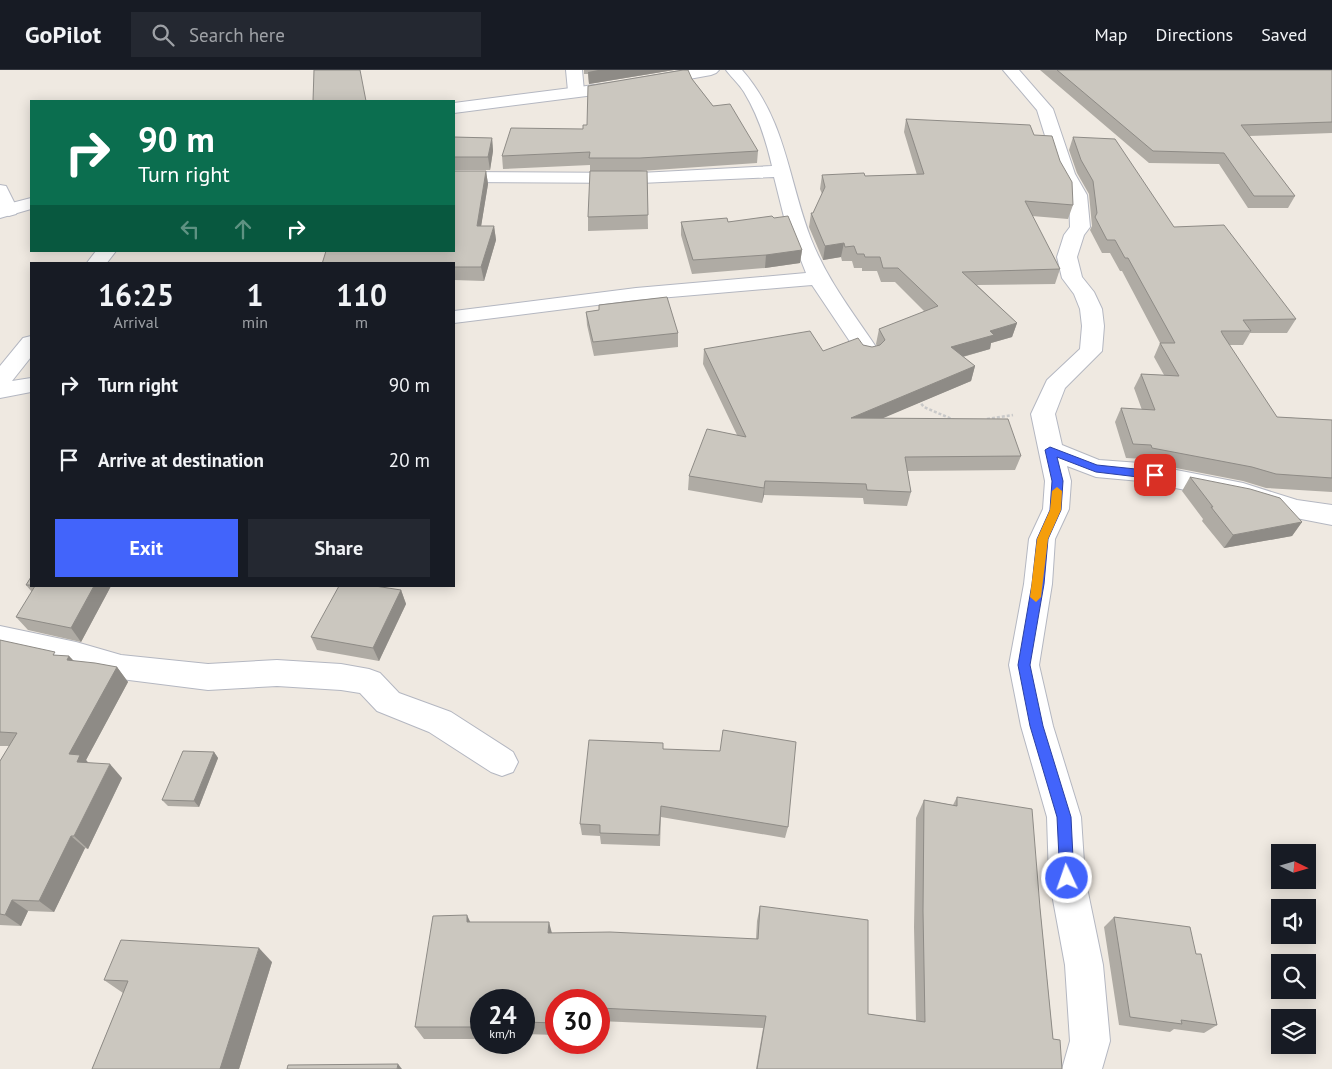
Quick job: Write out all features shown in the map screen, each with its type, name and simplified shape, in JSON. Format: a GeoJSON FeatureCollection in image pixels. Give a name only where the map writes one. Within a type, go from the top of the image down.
{"type":"FeatureCollection","features":[{"type":"Feature","properties":{"kind":"street"},"geometry":{"type":"LineString","coordinates":[[574,70],[576,91]]}},
{"type":"Feature","properties":{"kind":"street"},"geometry":{"type":"LineString","coordinates":[[455,108],[618,87],[711,70]]}},
{"type":"Feature","properties":{"kind":"street"},"geometry":{"type":"LineString","coordinates":[[734,70],[744,79],[774,141],[794,222],[818,278],[869,353]]}},
{"type":"Feature","properties":{"kind":"street"},"geometry":{"type":"LineString","coordinates":[[1011,70],[1045,109],[1066,174],[1078,196],[1080,226],[1074,235],[1067,257],[1072,278],[1084,292],[1093,326],[1091,351],[1055,385],[1043,414],[1058,481],[1056,510],[1042,539],[1038,584],[1024,665],[1037,726],[1064,817],[1067,878],[1084,965],[1090,1041],[1082,1069]]}},
{"type":"Feature","properties":{"kind":"street"},"geometry":{"type":"LineString","coordinates":[[455,178],[640,178],[782,171]]}},
{"type":"Feature","properties":{"kind":"street"},"geometry":{"type":"LineString","coordinates":[[0,190],[4,211],[30,203]]}},
{"type":"Feature","properties":{"kind":"street"},"geometry":{"type":"LineString","coordinates":[[98,262],[105,252]]}},
{"type":"Feature","properties":{"kind":"street"},"geometry":{"type":"LineString","coordinates":[[455,317],[574,300],[726,284],[818,278]]}},
{"type":"Feature","properties":{"kind":"street"},"geometry":{"type":"LineString","coordinates":[[0,381],[30,344]]}},
{"type":"Feature","properties":{"kind":"street"},"geometry":{"type":"LineString","coordinates":[[0,391],[30,385]]}},
{"type":"Feature","properties":{"kind":"street"},"geometry":{"type":"LineString","coordinates":[[1050,450],[1096,468],[1140,472],[1243,492],[1296,508],[1332,515]]}},
{"type":"Feature","properties":{"kind":"street"},"geometry":{"type":"LineString","coordinates":[[0,638],[76,654],[121,667],[208,677],[277,673],[342,677],[369,682],[388,702],[440,722],[502,762]]}},
{"type":"Feature","properties":{"kind":"path"},"geometry":{"type":"LineString","coordinates":[[914,395],[924,407],[962,421]]}},
{"type":"Feature","properties":{"kind":"path"},"geometry":{"type":"LineString","coordinates":[[986,420],[1004,415],[1043,414]]}},
{"type":"Feature","properties":{"kind":"building"},"geometry":{"type":"Polygon","coordinates":[[[314,70],[360,70],[366,100],[313,100],[314,70]]]}},
{"type":"Feature","properties":{"kind":"building"},"geometry":{"type":"Polygon","coordinates":[[[688,70],[692,79],[713,106],[730,104],[758,151],[640,158],[589,158],[590,152],[502,156],[511,128],[583,129],[583,125],[587,125],[588,86],[688,70]]]}},
{"type":"Feature","properties":{"kind":"building"},"geometry":{"type":"Polygon","coordinates":[[[1057,70],[1332,70],[1332,122],[1241,125],[1295,196],[1254,196],[1224,153],[1153,151],[1057,70]]]}},
{"type":"Feature","properties":{"kind":"building"},"geometry":{"type":"Polygon","coordinates":[[[906,119],[1030,125],[1034,135],[1052,136],[1060,161],[1072,182],[1073,205],[1025,201],[1060,269],[962,272],[1017,323],[990,331],[994,335],[951,347],[975,366],[851,418],[1008,419],[1021,456],[905,457],[911,492],[867,490],[866,484],[765,481],[764,488],[689,476],[707,429],[746,437],[704,349],[810,331],[823,351],[858,338],[863,345],[872,347],[880,345],[885,340],[879,329],[938,306],[898,268],[883,268],[880,257],[865,257],[864,254],[857,254],[854,246],[845,247],[844,243],[825,246],[811,213],[813,213],[825,187],[822,175],[864,173],[865,176],[924,174],[906,119]]]}},
{"type":"Feature","properties":{"kind":"building"},"geometry":{"type":"Polygon","coordinates":[[[455,137],[492,138],[488,157],[455,157],[455,137]]]}},
{"type":"Feature","properties":{"kind":"building"},"geometry":{"type":"Polygon","coordinates":[[[1073,137],[1115,139],[1174,227],[1224,225],[1296,319],[1243,320],[1251,331],[1221,331],[1277,417],[1332,420],[1332,478],[1276,474],[1252,467],[1152,448],[1151,445],[1133,444],[1121,408],[1155,410],[1141,374],[1179,376],[1160,343],[1175,343],[1128,258],[1125,258],[1115,240],[1107,240],[1095,217],[1097,213],[1093,181],[1081,160],[1073,137]]]}},
{"type":"Feature","properties":{"kind":"building"},"geometry":{"type":"Polygon","coordinates":[[[455,171],[486,171],[477,226],[494,226],[481,267],[455,267],[455,262],[323,262],[326,252],[455,252],[455,171]]]}},
{"type":"Feature","properties":{"kind":"building"},"geometry":{"type":"Polygon","coordinates":[[[590,171],[647,171],[648,215],[588,217],[590,171]]]}},
{"type":"Feature","properties":{"kind":"building"},"geometry":{"type":"Polygon","coordinates":[[[772,216],[774,218],[788,216],[802,250],[766,255],[693,260],[681,222],[727,218],[728,222],[772,216]]]}},
{"type":"Feature","properties":{"kind":"building"},"geometry":{"type":"Polygon","coordinates":[[[667,297],[678,333],[593,342],[586,312],[599,310],[599,305],[667,297]]]}},
{"type":"Feature","properties":{"kind":"building"},"geometry":{"type":"Polygon","coordinates":[[[1190,477],[1250,489],[1280,498],[1302,522],[1233,535],[1190,477]]]}},
{"type":"Feature","properties":{"kind":"building"},"geometry":{"type":"Polygon","coordinates":[[[34,587],[93,587],[71,628],[16,617],[34,587]]]}},
{"type":"Feature","properties":{"kind":"building"},"geometry":{"type":"Polygon","coordinates":[[[338,587],[382,587],[401,590],[373,648],[311,637],[338,587]]]}},
{"type":"Feature","properties":{"kind":"building"},"geometry":{"type":"Polygon","coordinates":[[[0,640],[55,652],[53,655],[69,656],[67,660],[117,667],[69,754],[80,755],[77,762],[110,764],[39,901],[12,900],[5,915],[0,914],[0,761],[17,733],[0,732],[0,640]]]}},
{"type":"Feature","properties":{"kind":"building"},"geometry":{"type":"Polygon","coordinates":[[[723,730],[796,742],[788,827],[661,806],[659,835],[600,833],[600,825],[580,824],[589,740],[663,743],[663,749],[720,751],[723,730]]]}},
{"type":"Feature","properties":{"kind":"building"},"geometry":{"type":"Polygon","coordinates":[[[183,751],[214,752],[194,801],[162,800],[183,751]]]}},
{"type":"Feature","properties":{"kind":"building"},"geometry":{"type":"Polygon","coordinates":[[[957,797],[1032,809],[1053,1039],[1060,1040],[1062,1069],[757,1069],[766,1016],[610,1009],[610,989],[545,989],[545,1023],[535,1022],[535,989],[470,989],[470,1027],[415,1027],[433,916],[467,915],[467,922],[549,922],[548,933],[610,932],[758,939],[760,906],[868,920],[868,1014],[925,1022],[924,800],[957,806],[957,797]]]}},
{"type":"Feature","properties":{"kind":"building"},"geometry":{"type":"Polygon","coordinates":[[[1114,917],[1190,927],[1196,954],[1201,954],[1217,1025],[1181,1020],[1182,1024],[1130,1017],[1114,917]]]}},
{"type":"Feature","properties":{"kind":"building"},"geometry":{"type":"Polygon","coordinates":[[[121,940],[259,948],[220,1069],[92,1069],[128,981],[104,980],[121,940]]]}},
{"type":"Feature","properties":{"kind":"building"},"geometry":{"type":"Polygon","coordinates":[[[398,1064],[397,1069],[287,1069],[288,1065],[398,1064]]]}},
{"type":"Feature","properties":{"kind":"slow traffic"},"geometry":{"type":"LineString","coordinates":[[1036,597],[1042,539],[1056,510],[1057,491]]}},
{"type":"Feature","properties":{"kind":"route"},"geometry":{"type":"LineString","coordinates":[[1067,878],[1064,817],[1037,726],[1024,665],[1038,584],[1042,539],[1056,510],[1058,481],[1050,450],[1096,468],[1155,475]]}}]}
